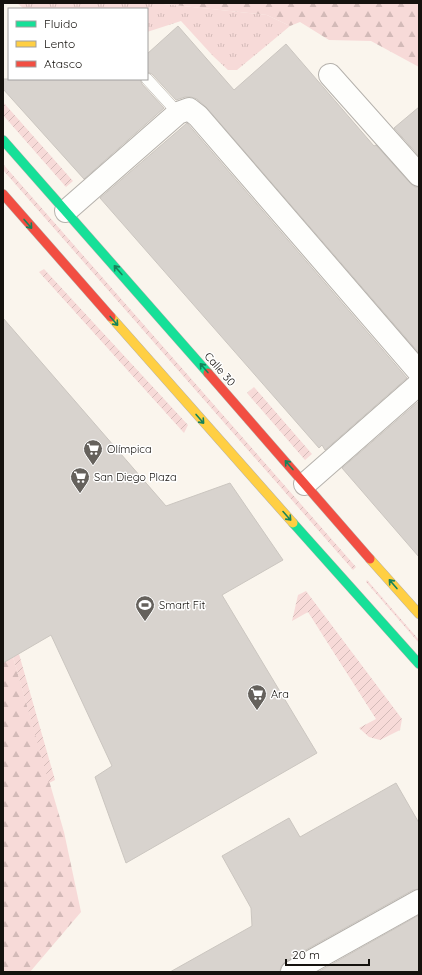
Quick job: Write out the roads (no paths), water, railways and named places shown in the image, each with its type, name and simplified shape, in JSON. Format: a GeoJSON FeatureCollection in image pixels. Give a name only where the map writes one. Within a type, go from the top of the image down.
{"type":"FeatureCollection","features":[{"type":"Feature","properties":{"kind":"main road","name":"Calle 30"},"geometry":{"type":"LineString","coordinates":[[3,140],[419,614]]}},
{"type":"Feature","properties":{"kind":"main road"},"geometry":{"type":"LineString","coordinates":[[3,194],[231,454],[419,664]]}},
{"type":"Feature","properties":{"kind":"street"},"geometry":{"type":"LineString","coordinates":[[330,75],[419,175]]}},
{"type":"Feature","properties":{"kind":"street"},"geometry":{"type":"LineString","coordinates":[[66,211],[178,113],[188,108],[198,116],[419,372]]}},
{"type":"Feature","properties":{"kind":"street"},"geometry":{"type":"LineString","coordinates":[[306,484],[419,384]]}},
{"type":"Feature","properties":{"kind":"street"},"geometry":{"type":"LineString","coordinates":[[292,972],[419,901]]}},
{"type":"Feature","properties":{"kind":"lane"},"geometry":{"type":"LineString","coordinates":[[148,80],[178,113]]}},
{"type":"Feature","properties":{"kind":"place","name":"Olímpica"},"geometry":{"type":"Point","coordinates":[93,466]}},
{"type":"Feature","properties":{"kind":"place","name":"San Diego Plaza"},"geometry":{"type":"Point","coordinates":[80,494]}},
{"type":"Feature","properties":{"kind":"place","name":"Smart Fit"},"geometry":{"type":"Point","coordinates":[145,622]}},
{"type":"Feature","properties":{"kind":"place","name":"Ara"},"geometry":{"type":"Point","coordinates":[257,711]}}]}
